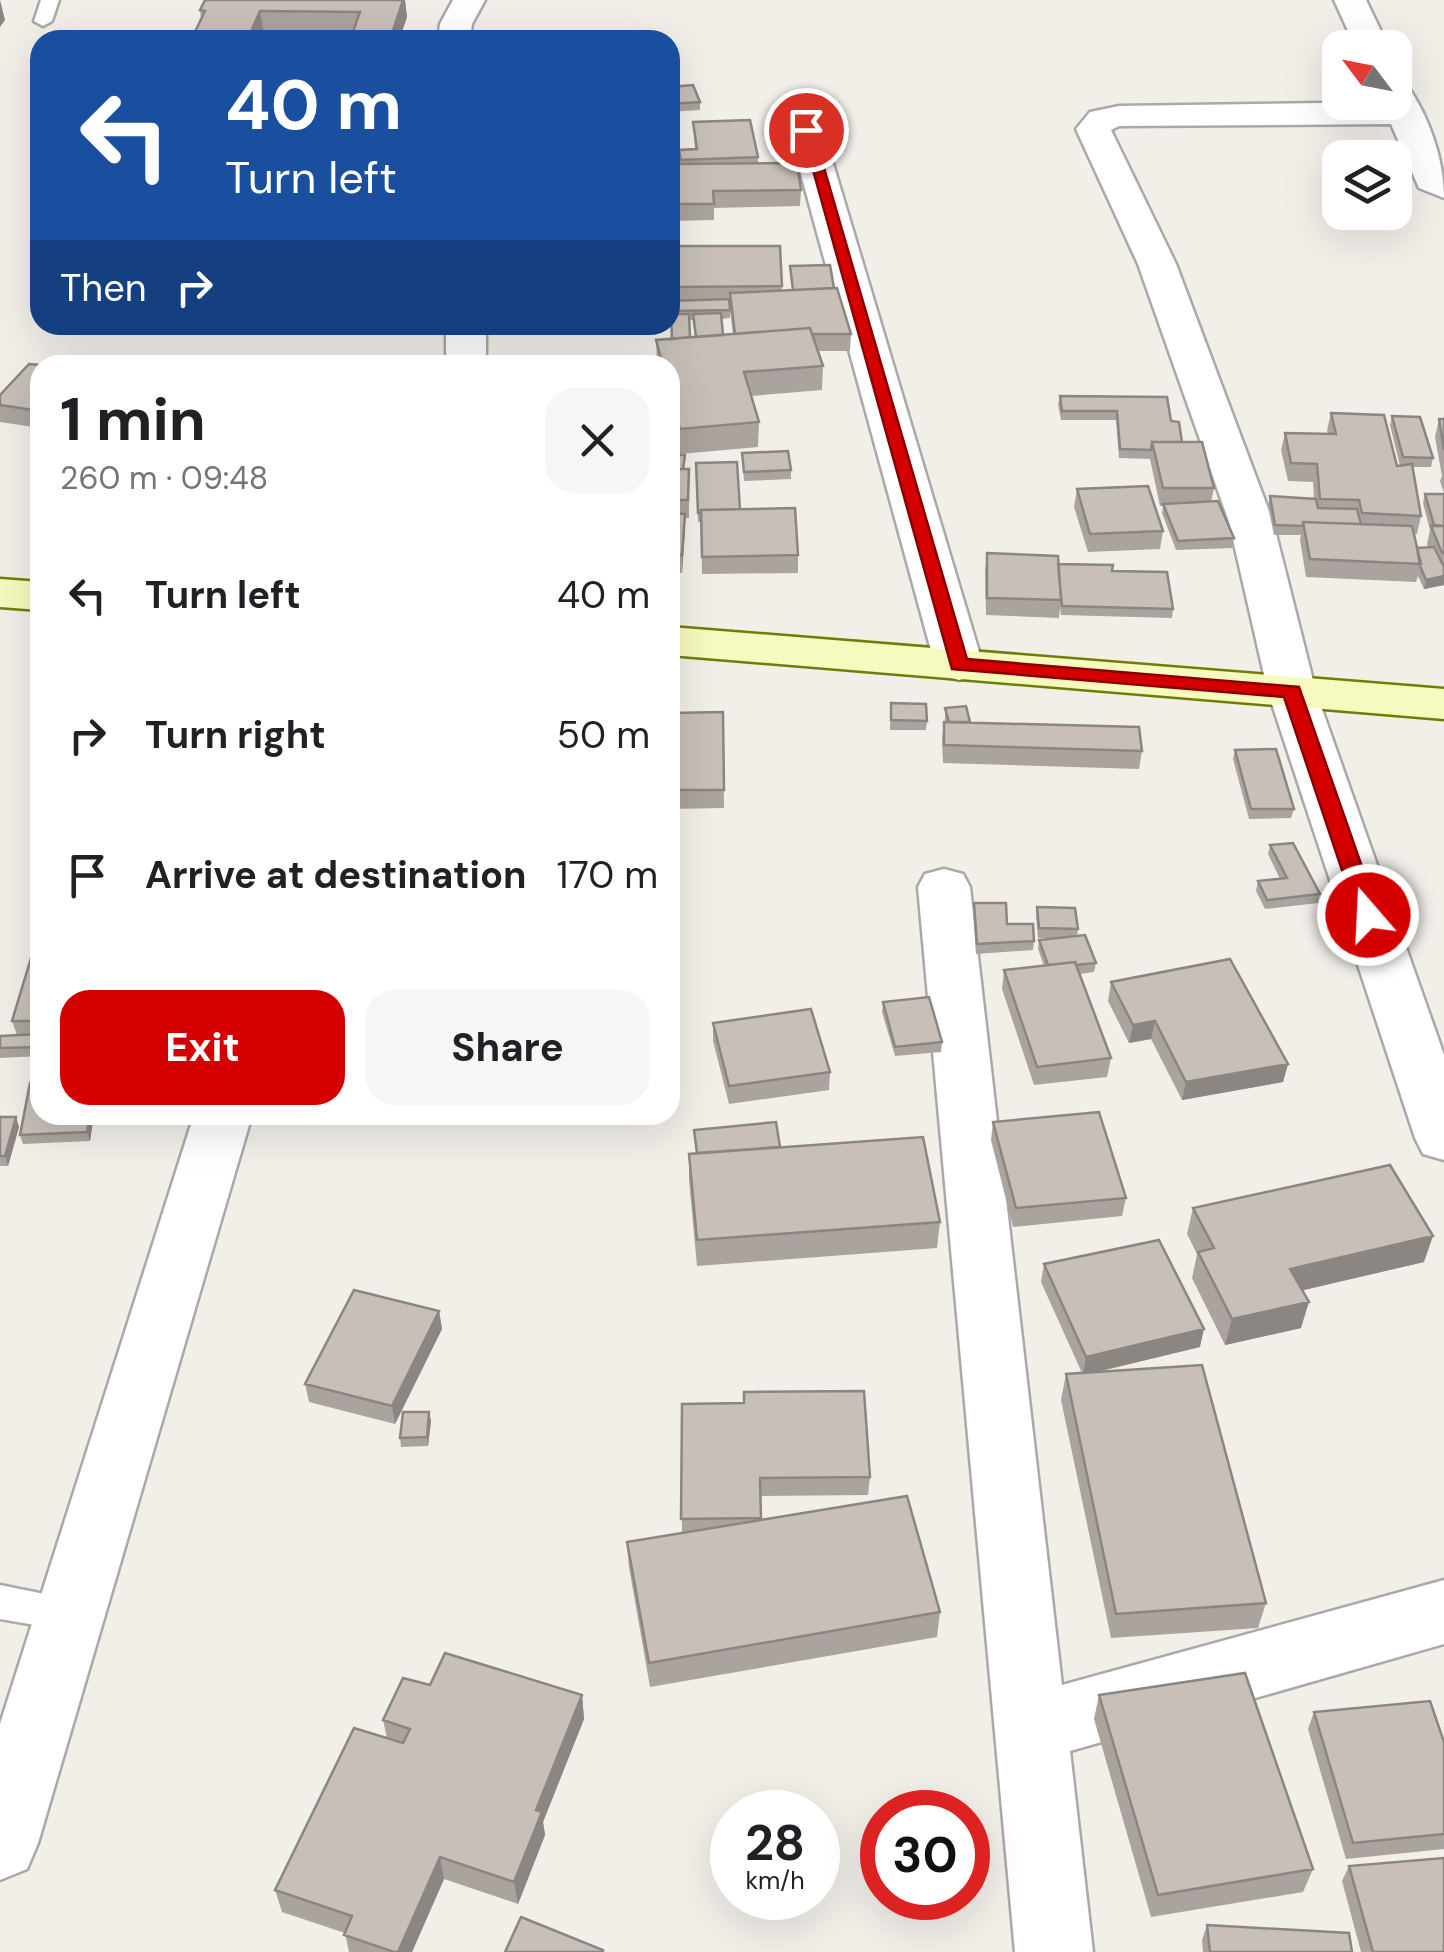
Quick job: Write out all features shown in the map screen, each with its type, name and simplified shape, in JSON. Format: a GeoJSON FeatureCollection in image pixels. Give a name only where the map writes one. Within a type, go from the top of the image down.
{"type":"FeatureCollection","features":[{"type":"Feature","properties":{"kind":"street"},"geometry":{"type":"LineString","coordinates":[[455,30],[469,0]]}},
{"type":"Feature","properties":{"kind":"street"},"geometry":{"type":"LineString","coordinates":[[1350,0],[1364,30]]}},
{"type":"Feature","properties":{"kind":"street"},"geometry":{"type":"LineString","coordinates":[[1322,107],[1119,116],[1102,118],[1093,129],[1157,264],[1251,522],[1292,692],[1444,1138]]}},
{"type":"Feature","properties":{"kind":"street"},"geometry":{"type":"LineString","coordinates":[[1407,120],[1432,180],[1444,187]]}},
{"type":"Feature","properties":{"kind":"street"},"geometry":{"type":"LineString","coordinates":[[806,130],[959,664]]}},
{"type":"Feature","properties":{"kind":"street"},"geometry":{"type":"LineString","coordinates":[[0,593],[30,595]]}},
{"type":"Feature","properties":{"kind":"street"},"geometry":{"type":"LineString","coordinates":[[680,642],[1444,704]]}},
{"type":"Feature","properties":{"kind":"street"},"geometry":{"type":"LineString","coordinates":[[944,887],[1034,1727],[1054,1952]]}},
{"type":"Feature","properties":{"kind":"street"},"geometry":{"type":"LineString","coordinates":[[0,1844],[220,1125]]}},
{"type":"Feature","properties":{"kind":"street"},"geometry":{"type":"LineString","coordinates":[[1034,1727],[1444,1612]]}},
{"type":"Feature","properties":{"kind":"lane"},"geometry":{"type":"LineString","coordinates":[[42,22],[50,0]]}},
{"type":"Feature","properties":{"kind":"lane"},"geometry":{"type":"LineString","coordinates":[[0,1602],[70,1614]]}},
{"type":"Feature","properties":{"kind":"building"},"geometry":{"type":"Polygon","coordinates":[[[205,0],[403,0],[393,30],[354,30],[360,12],[260,11],[252,30],[196,30],[205,11],[200,10],[205,0]]]}},
{"type":"Feature","properties":{"kind":"building"},"geometry":{"type":"Polygon","coordinates":[[[693,85],[700,102],[680,103],[680,86],[693,85]]]}},
{"type":"Feature","properties":{"kind":"building"},"geometry":{"type":"Polygon","coordinates":[[[750,120],[758,157],[681,160],[680,150],[697,149],[693,122],[750,120]]]}},
{"type":"Feature","properties":{"kind":"building"},"geometry":{"type":"Polygon","coordinates":[[[797,163],[801,190],[713,191],[714,204],[680,204],[680,164],[797,163]]]}},
{"type":"Feature","properties":{"kind":"building"},"geometry":{"type":"Polygon","coordinates":[[[680,246],[780,246],[782,286],[680,287],[680,246]]]}},
{"type":"Feature","properties":{"kind":"building"},"geometry":{"type":"Polygon","coordinates":[[[830,265],[834,288],[793,290],[790,266],[830,265]]]}},
{"type":"Feature","properties":{"kind":"building"},"geometry":{"type":"Polygon","coordinates":[[[837,288],[851,334],[812,334],[810,328],[735,334],[730,293],[837,288]]]}},
{"type":"Feature","properties":{"kind":"building"},"geometry":{"type":"Polygon","coordinates":[[[729,299],[730,310],[680,311],[680,301],[729,299]]]}},
{"type":"Feature","properties":{"kind":"building"},"geometry":{"type":"Polygon","coordinates":[[[721,313],[723,335],[696,337],[693,314],[721,313]]]}},
{"type":"Feature","properties":{"kind":"building"},"geometry":{"type":"Polygon","coordinates":[[[680,314],[689,314],[690,337],[672,339],[672,335],[680,335],[680,314]]]}},
{"type":"Feature","properties":{"kind":"building"},"geometry":{"type":"Polygon","coordinates":[[[810,328],[823,366],[744,372],[759,422],[680,429],[680,355],[660,355],[656,340],[810,328]]]}},
{"type":"Feature","properties":{"kind":"building"},"geometry":{"type":"Polygon","coordinates":[[[30,364],[30,410],[0,405],[0,395],[30,364]]]}},
{"type":"Feature","properties":{"kind":"building"},"geometry":{"type":"Polygon","coordinates":[[[1060,396],[1167,397],[1171,421],[1179,422],[1182,442],[1152,442],[1151,450],[1120,449],[1117,411],[1062,411],[1060,396]]]}},
{"type":"Feature","properties":{"kind":"building"},"geometry":{"type":"Polygon","coordinates":[[[1331,413],[1384,415],[1397,466],[1412,464],[1421,516],[1362,513],[1359,500],[1320,499],[1317,464],[1291,463],[1285,433],[1336,434],[1331,413]]]}},
{"type":"Feature","properties":{"kind":"building"},"geometry":{"type":"Polygon","coordinates":[[[1392,416],[1420,417],[1433,458],[1403,457],[1392,416]]]}},
{"type":"Feature","properties":{"kind":"building"},"geometry":{"type":"Polygon","coordinates":[[[1439,419],[1444,419],[1444,450],[1439,419]]]}},
{"type":"Feature","properties":{"kind":"building"},"geometry":{"type":"Polygon","coordinates":[[[1152,442],[1202,442],[1214,488],[1163,488],[1152,442]]]}},
{"type":"Feature","properties":{"kind":"building"},"geometry":{"type":"Polygon","coordinates":[[[788,451],[791,470],[744,472],[742,453],[788,451]]]}},
{"type":"Feature","properties":{"kind":"building"},"geometry":{"type":"Polygon","coordinates":[[[737,462],[740,509],[698,513],[696,463],[737,462]]]}},
{"type":"Feature","properties":{"kind":"building"},"geometry":{"type":"Polygon","coordinates":[[[680,469],[689,469],[688,500],[680,500],[680,469]]]}},
{"type":"Feature","properties":{"kind":"building"},"geometry":{"type":"Polygon","coordinates":[[[1148,486],[1163,531],[1090,534],[1077,489],[1148,486]]]}},
{"type":"Feature","properties":{"kind":"building"},"geometry":{"type":"Polygon","coordinates":[[[1425,494],[1444,494],[1444,526],[1434,525],[1425,494]]]}},
{"type":"Feature","properties":{"kind":"building"},"geometry":{"type":"Polygon","coordinates":[[[1270,496],[1316,499],[1318,508],[1357,509],[1361,524],[1275,525],[1270,496]]]}},
{"type":"Feature","properties":{"kind":"building"},"geometry":{"type":"Polygon","coordinates":[[[1218,501],[1234,538],[1178,541],[1163,504],[1218,501]]]}},
{"type":"Feature","properties":{"kind":"building"},"geometry":{"type":"Polygon","coordinates":[[[795,508],[798,555],[702,557],[701,510],[795,508]]]}},
{"type":"Feature","properties":{"kind":"building"},"geometry":{"type":"Polygon","coordinates":[[[680,514],[685,514],[680,555],[680,514]]]}},
{"type":"Feature","properties":{"kind":"building"},"geometry":{"type":"Polygon","coordinates":[[[1303,522],[1412,526],[1421,564],[1310,559],[1303,522]]]}},
{"type":"Feature","properties":{"kind":"building"},"geometry":{"type":"Polygon","coordinates":[[[1431,526],[1444,526],[1444,553],[1442,553],[1431,526]]]}},
{"type":"Feature","properties":{"kind":"building"},"geometry":{"type":"Polygon","coordinates":[[[1434,547],[1444,576],[1426,580],[1417,548],[1434,547]]]}},
{"type":"Feature","properties":{"kind":"building"},"geometry":{"type":"Polygon","coordinates":[[[987,553],[1058,556],[1061,600],[987,598],[987,553]]]}},
{"type":"Feature","properties":{"kind":"building"},"geometry":{"type":"Polygon","coordinates":[[[1058,564],[1113,565],[1112,571],[1167,572],[1173,609],[1062,606],[1058,564]]]}},
{"type":"Feature","properties":{"kind":"building"},"geometry":{"type":"Polygon","coordinates":[[[891,703],[926,704],[927,721],[891,720],[891,703]]]}},
{"type":"Feature","properties":{"kind":"building"},"geometry":{"type":"Polygon","coordinates":[[[966,706],[970,722],[949,722],[945,708],[966,706]]]}},
{"type":"Feature","properties":{"kind":"building"},"geometry":{"type":"Polygon","coordinates":[[[723,712],[724,790],[680,790],[680,713],[723,712]]]}},
{"type":"Feature","properties":{"kind":"building"},"geometry":{"type":"Polygon","coordinates":[[[944,722],[1139,727],[1142,751],[944,745],[944,722]]]}},
{"type":"Feature","properties":{"kind":"building"},"geometry":{"type":"Polygon","coordinates":[[[1276,749],[1294,809],[1251,809],[1235,750],[1276,749]]]}},
{"type":"Feature","properties":{"kind":"building"},"geometry":{"type":"Polygon","coordinates":[[[1293,843],[1320,894],[1267,900],[1258,881],[1287,878],[1270,845],[1293,843]]]}},
{"type":"Feature","properties":{"kind":"building"},"geometry":{"type":"Polygon","coordinates":[[[974,903],[1006,903],[1007,924],[1033,924],[1034,941],[977,944],[974,903]]]}},
{"type":"Feature","properties":{"kind":"building"},"geometry":{"type":"Polygon","coordinates":[[[1037,907],[1075,908],[1078,929],[1039,928],[1037,907]]]}},
{"type":"Feature","properties":{"kind":"building"},"geometry":{"type":"Polygon","coordinates":[[[1085,935],[1096,963],[1048,965],[1039,940],[1085,935]]]}},
{"type":"Feature","properties":{"kind":"building"},"geometry":{"type":"Polygon","coordinates":[[[1230,959],[1288,1064],[1186,1082],[1155,1021],[1133,1025],[1111,982],[1230,959]]]}},
{"type":"Feature","properties":{"kind":"building"},"geometry":{"type":"Polygon","coordinates":[[[30,961],[30,1021],[12,1021],[30,961]]]}},
{"type":"Feature","properties":{"kind":"building"},"geometry":{"type":"Polygon","coordinates":[[[1075,962],[1111,1058],[1037,1067],[1004,970],[1075,962]]]}},
{"type":"Feature","properties":{"kind":"building"},"geometry":{"type":"Polygon","coordinates":[[[929,997],[942,1042],[895,1047],[883,1002],[929,997]]]}},
{"type":"Feature","properties":{"kind":"building"},"geometry":{"type":"Polygon","coordinates":[[[811,1009],[830,1072],[729,1086],[713,1023],[811,1009]]]}},
{"type":"Feature","properties":{"kind":"building"},"geometry":{"type":"Polygon","coordinates":[[[30,1034],[30,1047],[0,1048],[0,1036],[30,1034]]]}},
{"type":"Feature","properties":{"kind":"building"},"geometry":{"type":"Polygon","coordinates":[[[30,1083],[30,1125],[88,1125],[87,1132],[20,1135],[30,1083]]]}},
{"type":"Feature","properties":{"kind":"building"},"geometry":{"type":"Polygon","coordinates":[[[1099,1112],[1126,1198],[1016,1208],[993,1122],[1099,1112]]]}},
{"type":"Feature","properties":{"kind":"building"},"geometry":{"type":"Polygon","coordinates":[[[0,1117],[16,1117],[5,1156],[0,1156],[0,1117]]]}},
{"type":"Feature","properties":{"kind":"building"},"geometry":{"type":"Polygon","coordinates":[[[776,1122],[780,1147],[697,1153],[694,1130],[776,1122]]]}},
{"type":"Feature","properties":{"kind":"building"},"geometry":{"type":"Polygon","coordinates":[[[923,1137],[940,1222],[697,1240],[689,1154],[923,1137]]]}},
{"type":"Feature","properties":{"kind":"building"},"geometry":{"type":"Polygon","coordinates":[[[1390,1165],[1433,1236],[1290,1269],[1309,1302],[1232,1319],[1198,1252],[1214,1248],[1193,1208],[1390,1165]]]}},
{"type":"Feature","properties":{"kind":"building"},"geometry":{"type":"Polygon","coordinates":[[[1159,1240],[1204,1329],[1086,1357],[1044,1264],[1159,1240]]]}},
{"type":"Feature","properties":{"kind":"building"},"geometry":{"type":"Polygon","coordinates":[[[354,1290],[439,1311],[392,1406],[305,1384],[354,1290]]]}},
{"type":"Feature","properties":{"kind":"building"},"geometry":{"type":"Polygon","coordinates":[[[1202,1365],[1266,1603],[1116,1614],[1066,1374],[1202,1365]]]}},
{"type":"Feature","properties":{"kind":"building"},"geometry":{"type":"Polygon","coordinates":[[[864,1391],[870,1477],[760,1478],[761,1518],[681,1519],[682,1404],[744,1403],[744,1392],[864,1391]]]}},
{"type":"Feature","properties":{"kind":"building"},"geometry":{"type":"Polygon","coordinates":[[[403,1412],[429,1412],[427,1437],[400,1438],[403,1412]]]}},
{"type":"Feature","properties":{"kind":"building"},"geometry":{"type":"Polygon","coordinates":[[[907,1496],[940,1612],[649,1663],[627,1542],[907,1496]]]}},
{"type":"Feature","properties":{"kind":"building"},"geometry":{"type":"Polygon","coordinates":[[[445,1653],[582,1695],[536,1810],[542,1812],[514,1882],[440,1857],[398,1952],[394,1952],[344,1935],[352,1916],[275,1890],[354,1728],[403,1743],[410,1729],[383,1720],[403,1678],[430,1685],[445,1653]]]}},
{"type":"Feature","properties":{"kind":"building"},"geometry":{"type":"Polygon","coordinates":[[[1245,1673],[1313,1869],[1158,1895],[1099,1695],[1245,1673]]]}},
{"type":"Feature","properties":{"kind":"building"},"geometry":{"type":"Polygon","coordinates":[[[1430,1701],[1444,1742],[1444,1834],[1353,1843],[1314,1712],[1430,1701]]]}},
{"type":"Feature","properties":{"kind":"building"},"geometry":{"type":"Polygon","coordinates":[[[1444,1858],[1444,1952],[1373,1952],[1349,1866],[1444,1858]]]}},
{"type":"Feature","properties":{"kind":"building"},"geometry":{"type":"Polygon","coordinates":[[[521,1917],[603,1950],[603,1952],[505,1952],[521,1917]]]}},
{"type":"Feature","properties":{"kind":"building"},"geometry":{"type":"Polygon","coordinates":[[[1207,1925],[1349,1933],[1352,1952],[1210,1952],[1207,1925]]]}},
{"type":"Feature","properties":{"kind":"route"},"geometry":{"type":"LineString","coordinates":[[806,130],[959,664],[1292,692],[1368,915]]}}]}
